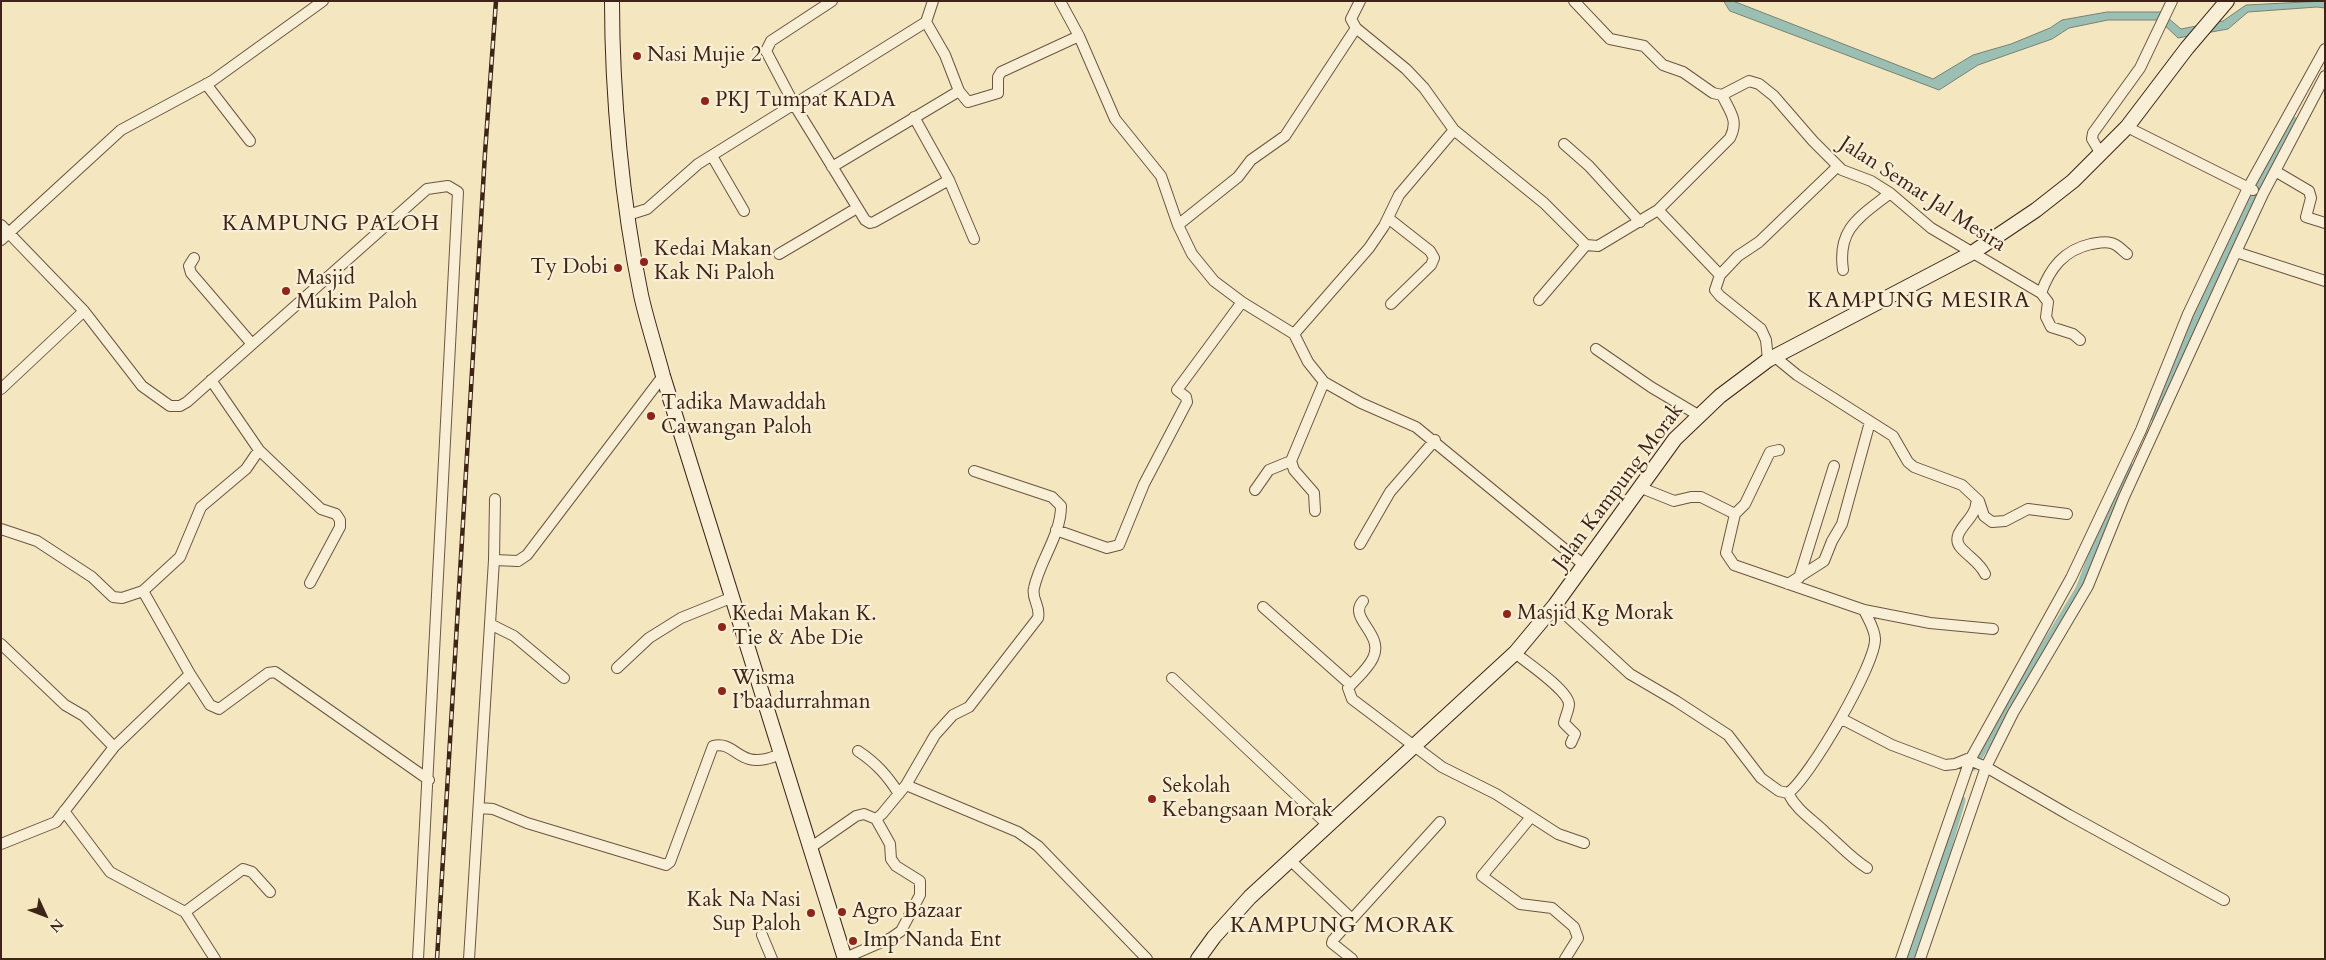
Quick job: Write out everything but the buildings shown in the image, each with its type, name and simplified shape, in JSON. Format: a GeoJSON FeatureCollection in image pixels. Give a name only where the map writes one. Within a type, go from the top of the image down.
{"type":"FeatureCollection","features":[{"type":"Feature","properties":{"kind":"main road"},"geometry":{"type":"LineString","coordinates":[[612,1],[612,32],[628,215],[642,296],[663,376],[845,958]]}},
{"type":"Feature","properties":{"kind":"main road","name":"Jalan Kampung Morak"},"geometry":{"type":"LineString","coordinates":[[1198,959],[1232,916],[1290,860],[1515,653],[1555,605],[1675,439],[1698,415],[1772,359],[1972,253],[2036,210],[2073,181],[2127,127],[2187,48],[2228,1]]}},
{"type":"Feature","properties":{"kind":"street"},"geometry":{"type":"LineString","coordinates":[[323,1],[206,84],[121,130],[4,233],[84,311],[142,386],[167,405],[176,407],[182,405],[211,380],[427,189],[448,186],[456,189],[458,196],[418,959]]}},
{"type":"Feature","properties":{"kind":"street"},"geometry":{"type":"LineString","coordinates":[[832,1],[771,41],[766,47],[768,59],[864,220],[870,223],[949,180]]}},
{"type":"Feature","properties":{"kind":"street"},"geometry":{"type":"LineString","coordinates":[[628,215],[646,209],[698,164],[795,106],[926,22],[933,1]]}},
{"type":"Feature","properties":{"kind":"street"},"geometry":{"type":"LineString","coordinates":[[1060,1],[1079,36],[1114,119],[1162,176],[1178,225],[1192,254],[1214,281],[1242,302],[1294,334],[1308,362],[1324,382],[1361,403],[1404,420],[1434,440],[1466,469],[1584,565]]}},
{"type":"Feature","properties":{"kind":"street"},"geometry":{"type":"LineString","coordinates":[[1360,1],[1351,19],[1356,28],[1406,69],[1424,88],[1454,130],[1544,203],[1586,245],[1598,246],[1658,210],[1730,138],[1735,128],[1734,119],[1722,95],[1713,93],[1683,72],[1663,65],[1642,45],[1610,40],[1574,1]]}},
{"type":"Feature","properties":{"kind":"street"},"geometry":{"type":"LineString","coordinates":[[2100,154],[2092,139],[2092,133],[2140,68],[2171,3]]}},
{"type":"Feature","properties":{"kind":"street"},"geometry":{"type":"LineString","coordinates":[[926,22],[944,55],[959,91],[968,102],[995,94],[999,90],[998,77],[1001,72],[1079,36]]}},
{"type":"Feature","properties":{"kind":"street"},"geometry":{"type":"LineString","coordinates":[[1178,225],[1238,177],[1251,160],[1286,136],[1356,28]]}},
{"type":"Feature","properties":{"kind":"street"},"geometry":{"type":"LineString","coordinates":[[1920,959],[1985,766],[2013,713],[2088,586],[2124,497],[2188,314],[2249,188],[2325,50]]}},
{"type":"Feature","properties":{"kind":"street"},"geometry":{"type":"LineString","coordinates":[[1901,959],[1972,760],[2071,578],[2236,252],[2262,194],[2325,76]]}},
{"type":"Feature","properties":{"kind":"street","name":"Jalan Semat Jal Mesira"},"geometry":{"type":"LineString","coordinates":[[1722,95],[1749,81],[1759,84],[1774,96],[1817,146],[1842,170],[1871,181],[1890,193],[1931,228],[2041,293]]}},
{"type":"Feature","properties":{"kind":"street"},"geometry":{"type":"LineString","coordinates":[[206,84],[250,141]]}},
{"type":"Feature","properties":{"kind":"street"},"geometry":{"type":"LineString","coordinates":[[832,167],[959,91]]}},
{"type":"Feature","properties":{"kind":"street"},"geometry":{"type":"LineString","coordinates":[[914,118],[949,180],[974,240]]}},
{"type":"Feature","properties":{"kind":"street"},"geometry":{"type":"LineString","coordinates":[[2127,127],[2262,194]]}},
{"type":"Feature","properties":{"kind":"street"},"geometry":{"type":"LineString","coordinates":[[1294,334],[1369,248],[1388,218],[1399,195],[1454,130]]}},
{"type":"Feature","properties":{"kind":"street"},"geometry":{"type":"LineString","coordinates":[[1564,144],[1589,166],[1640,222]]}},
{"type":"Feature","properties":{"kind":"street"},"geometry":{"type":"LineString","coordinates":[[712,156],[744,211]]}},
{"type":"Feature","properties":{"kind":"street"},"geometry":{"type":"LineString","coordinates":[[1838,166],[1779,224],[1759,242],[1738,256],[1720,275],[1715,290],[1761,329],[1772,359],[1893,436],[1912,466],[1928,474],[1959,482],[1977,499],[1984,516],[1992,522],[2005,521],[2028,509],[2066,514]]}},
{"type":"Feature","properties":{"kind":"street"},"geometry":{"type":"LineString","coordinates":[[2275,171],[2309,191],[2311,198],[2306,217],[2325,223]]}},
{"type":"Feature","properties":{"kind":"street"},"geometry":{"type":"LineString","coordinates":[[1843,270],[1841,253],[1850,228],[1890,193]]}},
{"type":"Feature","properties":{"kind":"street"},"geometry":{"type":"LineString","coordinates":[[779,254],[857,208]]}},
{"type":"Feature","properties":{"kind":"street"},"geometry":{"type":"LineString","coordinates":[[1658,210],[1720,275]]}},
{"type":"Feature","properties":{"kind":"street"},"geometry":{"type":"LineString","coordinates":[[1388,218],[1430,251],[1434,258],[1431,265],[1391,304]]}},
{"type":"Feature","properties":{"kind":"street"},"geometry":{"type":"LineString","coordinates":[[2080,340],[2073,334],[2051,327],[2046,317],[2048,302],[2041,293],[2047,277],[2055,265],[2079,248],[2101,242],[2111,243],[2127,254]]}},
{"type":"Feature","properties":{"kind":"street"},"geometry":{"type":"LineString","coordinates":[[1539,300],[1586,245]]}},
{"type":"Feature","properties":{"kind":"street"},"geometry":{"type":"LineString","coordinates":[[2236,252],[2325,281]]}},
{"type":"Feature","properties":{"kind":"street"},"geometry":{"type":"LineString","coordinates":[[194,258],[189,266],[191,273],[252,344]]}},
{"type":"Feature","properties":{"kind":"street"},"geometry":{"type":"LineString","coordinates":[[1056,530],[1107,548],[1119,545],[1144,484],[1187,402],[1186,397],[1177,390],[1242,302]]}},
{"type":"Feature","properties":{"kind":"street"},"geometry":{"type":"LineString","coordinates":[[1,388],[84,311]]}},
{"type":"Feature","properties":{"kind":"street"},"geometry":{"type":"LineString","coordinates":[[1596,349],[1651,387],[1698,415]]}},
{"type":"Feature","properties":{"kind":"street"},"geometry":{"type":"LineString","coordinates":[[494,560],[518,561],[526,554],[663,376]]}},
{"type":"Feature","properties":{"kind":"street"},"geometry":{"type":"LineString","coordinates":[[211,380],[259,450],[321,509],[336,514],[340,520],[340,527],[310,583]]}},
{"type":"Feature","properties":{"kind":"street"},"geometry":{"type":"LineString","coordinates":[[1315,511],[1314,493],[1294,470],[1291,461],[1324,382]]}},
{"type":"Feature","properties":{"kind":"street"},"geometry":{"type":"LineString","coordinates":[[1788,584],[1823,562],[1831,542],[1842,525],[1870,422]]}},
{"type":"Feature","properties":{"kind":"street"},"geometry":{"type":"LineString","coordinates":[[1360,544],[1390,492],[1434,440]]}},
{"type":"Feature","properties":{"kind":"street"},"geometry":{"type":"LineString","coordinates":[[1,530],[37,541],[92,577],[113,597],[126,597],[143,592],[180,557],[202,505],[246,469],[259,450]]}},
{"type":"Feature","properties":{"kind":"street"},"geometry":{"type":"LineString","coordinates":[[1779,450],[1770,452],[1745,504],[1735,514],[1726,553],[1730,562],[1864,610],[1930,624],[1993,629]]}},
{"type":"Feature","properties":{"kind":"street"},"geometry":{"type":"LineString","coordinates":[[1255,490],[1269,470],[1291,461]]}},
{"type":"Feature","properties":{"kind":"street"},"geometry":{"type":"LineString","coordinates":[[1799,578],[1834,466]]}},
{"type":"Feature","properties":{"kind":"street"},"geometry":{"type":"LineString","coordinates":[[876,819],[906,785],[935,734],[953,715],[969,707],[1034,624],[1040,611],[1033,589],[1061,513],[1058,500],[974,471]]}},
{"type":"Feature","properties":{"kind":"street"},"geometry":{"type":"LineString","coordinates":[[1639,487],[1674,501],[1701,497],[1735,514]]}},
{"type":"Feature","properties":{"kind":"street"},"geometry":{"type":"LineString","coordinates":[[469,959],[480,808],[494,560],[495,499]]}},
{"type":"Feature","properties":{"kind":"street"},"geometry":{"type":"LineString","coordinates":[[1977,499],[1974,511],[1961,529],[1957,542],[1960,548],[1982,567],[1985,574]]}},
{"type":"Feature","properties":{"kind":"street"},"geometry":{"type":"LineString","coordinates":[[143,592],[210,705],[218,709],[268,673],[275,672],[428,780]]}},
{"type":"Feature","properties":{"kind":"street"},"geometry":{"type":"LineString","coordinates":[[617,668],[649,638],[681,618],[733,597]]}},
{"type":"Feature","properties":{"kind":"street"},"geometry":{"type":"LineString","coordinates":[[1363,601],[1358,607],[1358,613],[1373,637],[1374,657],[1348,688],[1348,693],[1352,699],[1442,767],[1496,794],[1558,834],[1584,843]]}},
{"type":"Feature","properties":{"kind":"street"},"geometry":{"type":"LineString","coordinates":[[1555,605],[1630,674],[1728,735],[1761,778],[1779,791],[1788,793],[1797,808],[1851,858],[1867,868]]}},
{"type":"Feature","properties":{"kind":"street"},"geometry":{"type":"LineString","coordinates":[[1263,607],[1351,684]]}},
{"type":"Feature","properties":{"kind":"street"},"geometry":{"type":"LineString","coordinates":[[1788,793],[1799,784],[1842,719],[1874,650],[1875,638],[1864,610]]}},
{"type":"Feature","properties":{"kind":"street"},"geometry":{"type":"LineString","coordinates":[[490,624],[514,636],[564,678]]}},
{"type":"Feature","properties":{"kind":"street"},"geometry":{"type":"LineString","coordinates":[[1,644],[65,705],[84,716],[114,747]]}},
{"type":"Feature","properties":{"kind":"street"},"geometry":{"type":"LineString","coordinates":[[1515,653],[1552,682],[1567,700],[1569,704],[1564,723],[1576,734],[1571,743]]}},
{"type":"Feature","properties":{"kind":"street"},"geometry":{"type":"LineString","coordinates":[[1,844],[53,824],[114,747],[190,674]]}},
{"type":"Feature","properties":{"kind":"street"},"geometry":{"type":"LineString","coordinates":[[1172,678],[1328,825]]}},
{"type":"Feature","properties":{"kind":"street"},"geometry":{"type":"LineString","coordinates":[[1842,719],[1892,745],[1945,765],[1972,760],[1985,766],[2074,818],[2224,900]]}},
{"type":"Feature","properties":{"kind":"street"},"geometry":{"type":"LineString","coordinates":[[480,808],[493,810],[527,823],[666,865],[670,862],[713,746],[720,744],[727,746],[749,759],[770,758],[781,754]]}},
{"type":"Feature","properties":{"kind":"street"},"geometry":{"type":"LineString","coordinates":[[858,751],[875,762],[888,776],[898,794]]}},
{"type":"Feature","properties":{"kind":"street"},"geometry":{"type":"LineString","coordinates":[[906,785],[1025,836],[1045,853],[1147,959]]}},
{"type":"Feature","properties":{"kind":"street"},"geometry":{"type":"LineString","coordinates":[[64,811],[110,872],[185,912],[215,959]]}},
{"type":"Feature","properties":{"kind":"street"},"geometry":{"type":"LineString","coordinates":[[810,848],[856,816],[864,814],[876,819],[890,844],[891,859],[896,866],[920,881],[920,895],[905,926],[897,935],[845,958]]}},
{"type":"Feature","properties":{"kind":"street"},"geometry":{"type":"LineString","coordinates":[[1531,817],[1482,876],[1515,901],[1526,905],[1552,908],[1574,927],[1578,938],[1565,959]]}},
{"type":"Feature","properties":{"kind":"street"},"geometry":{"type":"LineString","coordinates":[[1352,959],[1332,943],[1351,918],[1440,822]]}},
{"type":"Feature","properties":{"kind":"street"},"geometry":{"type":"LineString","coordinates":[[1290,860],[1351,918]]}},
{"type":"Feature","properties":{"kind":"street"},"geometry":{"type":"LineString","coordinates":[[185,912],[243,869],[252,872],[270,892]]}},
{"type":"Feature","properties":{"kind":"street"},"geometry":{"type":"LineString","coordinates":[[762,935],[772,959]]}},
{"type":"Feature","properties":{"kind":"water"},"geometry":{"type":"Polygon","coordinates":[[[1724,1],[1733,1],[1933,79],[1973,55],[2011,44],[2050,28],[2062,20],[2107,12],[2161,12],[2181,29],[2223,21],[2246,5],[2325,1],[2325,8],[2248,12],[2228,29],[2178,38],[2159,20],[2108,20],[2069,28],[2052,39],[1978,65],[1939,90],[1730,11],[1724,1]]]}},
{"type":"Feature","properties":{"kind":"waterway"},"geometry":{"type":"LineString","coordinates":[[2152,416],[2245,210],[2293,121]]}},
{"type":"Feature","properties":{"kind":"waterway"},"geometry":{"type":"LineString","coordinates":[[1972,767],[2080,589],[2107,517],[2129,467]]}},
{"type":"Feature","properties":{"kind":"waterway"},"geometry":{"type":"LineString","coordinates":[[1909,959],[1943,863],[1961,800]]}},
{"type":"Feature","properties":{"kind":"railway"},"geometry":{"type":"LineString","coordinates":[[437,959],[485,153],[496,1]]}},
{"type":"Feature","properties":{"kind":"place","name":"Nasi Mujie 2"},"geometry":{"type":"Point","coordinates":[637,56]}},
{"type":"Feature","properties":{"kind":"place","name":"PKJ Tumpat KADA"},"geometry":{"type":"Point","coordinates":[705,101]}},
{"type":"Feature","properties":{"kind":"place","name":"Kedai Makan Kak Ni Paloh"},"geometry":{"type":"Point","coordinates":[644,262]}},
{"type":"Feature","properties":{"kind":"place","name":"Ty Dobi"},"geometry":{"type":"Point","coordinates":[618,268]}},
{"type":"Feature","properties":{"kind":"place","name":"Masjid Mukim Paloh"},"geometry":{"type":"Point","coordinates":[286,291]}},
{"type":"Feature","properties":{"kind":"place","name":"Tadika Mawaddah Cawangan Paloh"},"geometry":{"type":"Point","coordinates":[651,416]}},
{"type":"Feature","properties":{"kind":"place","name":"Masjid Kg Morak"},"geometry":{"type":"Point","coordinates":[1507,614]}},
{"type":"Feature","properties":{"kind":"place","name":"Kedai Makan K. Tie & Abe Die"},"geometry":{"type":"Point","coordinates":[722,627]}},
{"type":"Feature","properties":{"kind":"place","name":"Wisma I’baadurrahman"},"geometry":{"type":"Point","coordinates":[722,691]}},
{"type":"Feature","properties":{"kind":"place","name":"Sekolah Kebangsaan Morak"},"geometry":{"type":"Point","coordinates":[1152,799]}},
{"type":"Feature","properties":{"kind":"place","name":"Agro Bazaar"},"geometry":{"type":"Point","coordinates":[842,912]}},
{"type":"Feature","properties":{"kind":"place","name":"Kak Na Nasi Sup Paloh"},"geometry":{"type":"Point","coordinates":[811,913]}},
{"type":"Feature","properties":{"kind":"place","name":"Imp Nanda Ent"},"geometry":{"type":"Point","coordinates":[853,941]}},
{"type":"Feature","properties":{"kind":"district","name":"KAMPUNG PALOH"},"geometry":{"type":"Point","coordinates":[331,225]}},
{"type":"Feature","properties":{"kind":"district","name":"KAMPUNG MESIRA"},"geometry":{"type":"Point","coordinates":[1919,302]}},
{"type":"Feature","properties":{"kind":"district","name":"KAMPUNG MORAK"},"geometry":{"type":"Point","coordinates":[1343,927]}}]}
